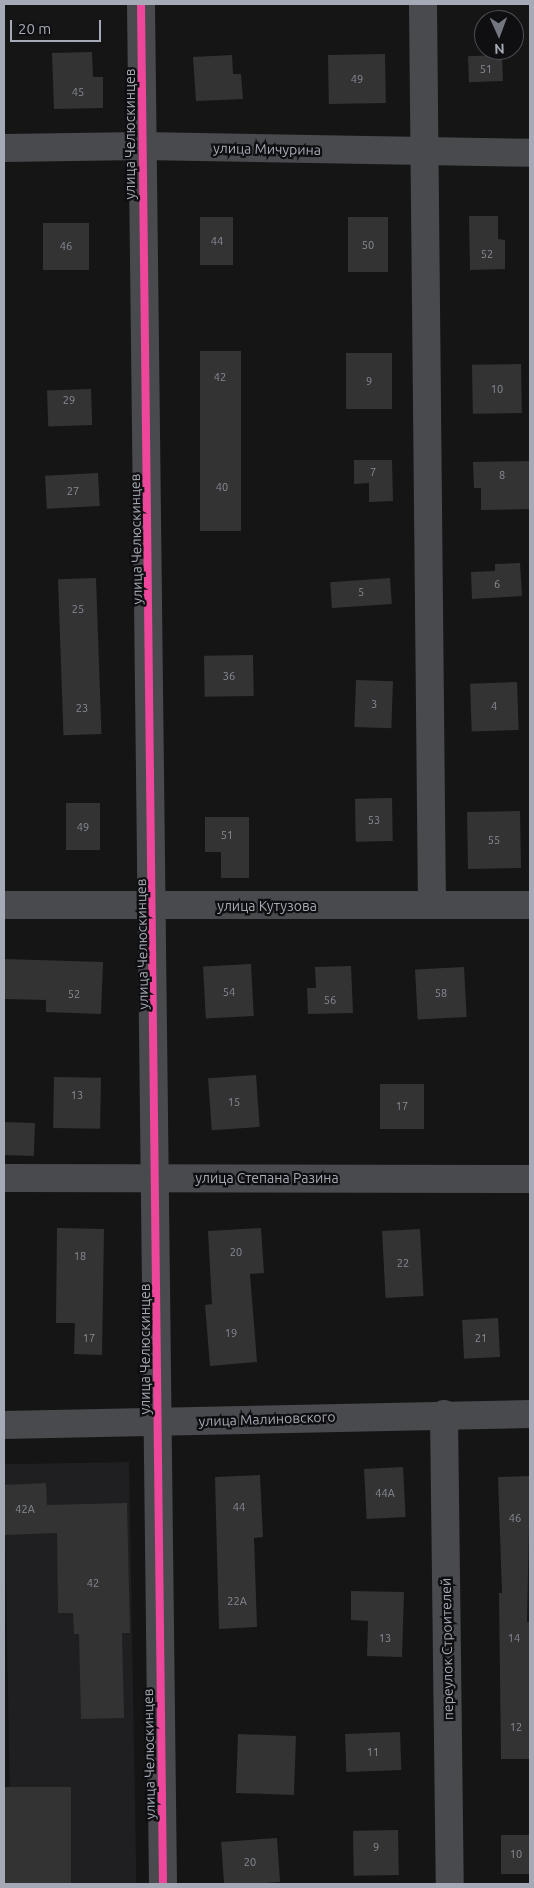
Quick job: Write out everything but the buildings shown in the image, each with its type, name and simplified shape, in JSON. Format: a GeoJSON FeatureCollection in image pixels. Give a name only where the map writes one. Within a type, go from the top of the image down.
{"type":"FeatureCollection","features":[{"type":"Feature","properties":{"kind":"street","name":"улица Челюскинцев"},"geometry":{"type":"LineString","coordinates":[[142,4],[142,146],[154,906],[163,1884]]}},
{"type":"Feature","properties":{"kind":"street"},"geometry":{"type":"LineString","coordinates":[[424,4],[432,905]]}},
{"type":"Feature","properties":{"kind":"street","name":"улица Мичурина"},"geometry":{"type":"LineString","coordinates":[[4,148],[142,146],[426,153],[530,153]]}},
{"type":"Feature","properties":{"kind":"street","name":"улица Кутузова"},"geometry":{"type":"LineString","coordinates":[[4,905],[530,905]]}},
{"type":"Feature","properties":{"kind":"street","name":"улица Степана Разина"},"geometry":{"type":"LineString","coordinates":[[4,1178],[530,1179]]}},
{"type":"Feature","properties":{"kind":"street","name":"улица Малиновского"},"geometry":{"type":"LineString","coordinates":[[4,1425],[158,1423],[444,1414],[530,1414]]}},
{"type":"Feature","properties":{"kind":"street","name":"переулок Строителей"},"geometry":{"type":"LineString","coordinates":[[444,1414],[450,1884]]}},
{"type":"Feature","properties":{"kind":"shaded area"},"geometry":{"type":"Polygon","coordinates":[[[129,1462],[136,1884],[11,1884],[4,1464],[129,1462]]]}},
{"type":"Feature","properties":{"kind":"cycle path"},"geometry":{"type":"LineString","coordinates":[[141,4],[163,1884]]}}]}
